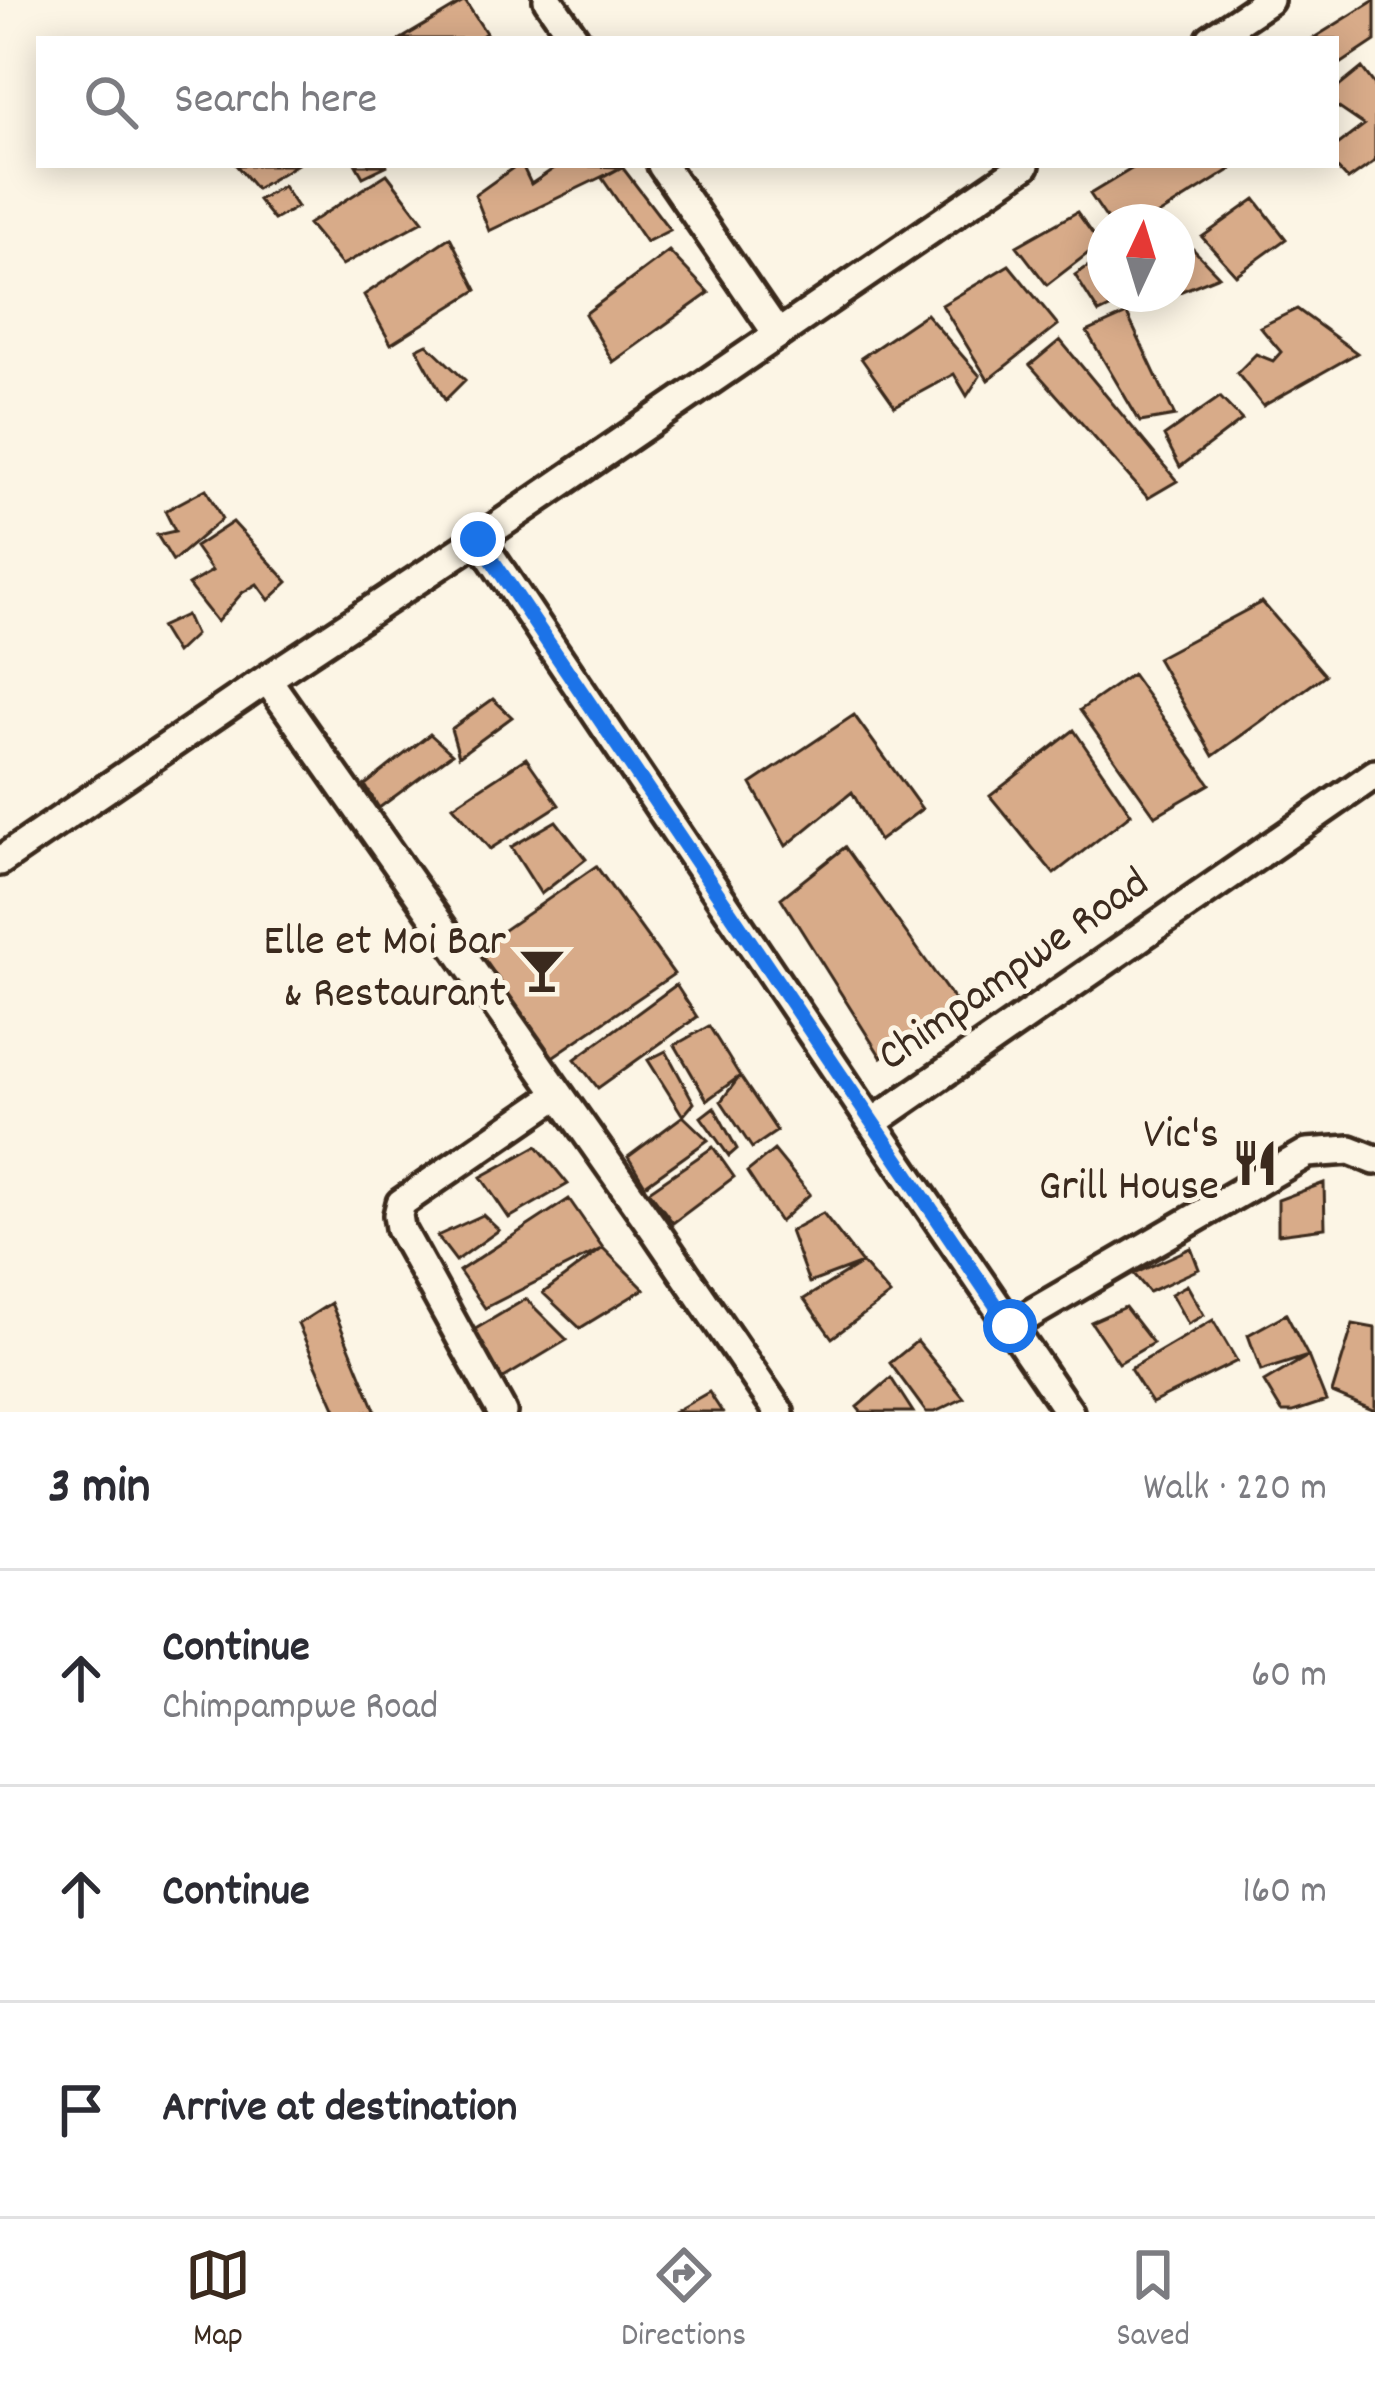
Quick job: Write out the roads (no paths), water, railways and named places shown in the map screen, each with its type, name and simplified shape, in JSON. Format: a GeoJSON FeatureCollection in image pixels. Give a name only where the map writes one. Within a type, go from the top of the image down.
{"type":"FeatureCollection","features":[{"type":"Feature","properties":{"kind":"street"},"geometry":{"type":"LineString","coordinates":[[548,0],[573,36]]}},
{"type":"Feature","properties":{"kind":"street"},"geometry":{"type":"LineString","coordinates":[[1215,36],[1269,0]]}},
{"type":"Feature","properties":{"kind":"street"},"geometry":{"type":"LineString","coordinates":[[664,168],[777,332]]}},
{"type":"Feature","properties":{"kind":"street"},"geometry":{"type":"LineString","coordinates":[[0,861],[1021,168]]}},
{"type":"Feature","properties":{"kind":"street"},"geometry":{"type":"LineString","coordinates":[[478,539],[872,1123]]}},
{"type":"Feature","properties":{"kind":"street"},"geometry":{"type":"LineString","coordinates":[[267,679],[779,1412]]}},
{"type":"Feature","properties":{"kind":"street","name":"Chimpampwe Road"},"geometry":{"type":"LineString","coordinates":[[1069,1412],[872,1123],[1375,774]]}},
{"type":"Feature","properties":{"kind":"street"},"geometry":{"type":"LineString","coordinates":[[502,1412],[400,1228],[398,1215],[401,1203],[559,1094]]}},
{"type":"Feature","properties":{"kind":"street"},"geometry":{"type":"LineString","coordinates":[[1010,1326],[1307,1153],[1349,1150],[1375,1160]]}},
{"type":"Feature","properties":{"kind":"place","name":"Elle et Moi Bar & Restaurant"},"geometry":{"type":"Point","coordinates":[542,970]}},
{"type":"Feature","properties":{"kind":"place","name":"Vic's Grill House"},"geometry":{"type":"Point","coordinates":[1255,1163]}}]}
